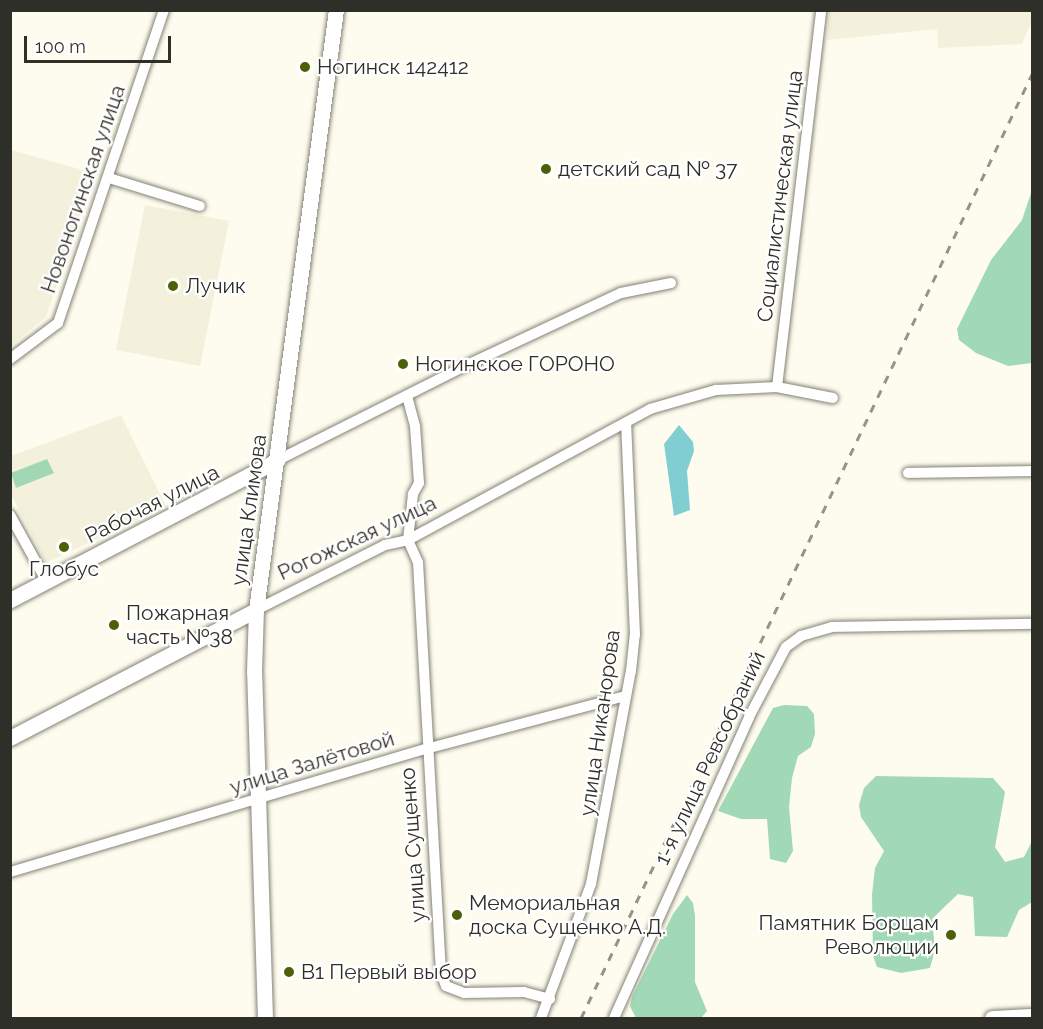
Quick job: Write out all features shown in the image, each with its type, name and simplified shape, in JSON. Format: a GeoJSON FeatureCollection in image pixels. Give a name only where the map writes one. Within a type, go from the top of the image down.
{"type":"FeatureCollection","features":[{"type":"Feature","properties":{"kind":"main road","name":"улица Климова"},"geometry":{"type":"LineString","coordinates":[[265,1018],[258,799],[256,610],[278,460],[336,10]]}},
{"type":"Feature","properties":{"kind":"main road","name":"Рабочая улица"},"geometry":{"type":"LineString","coordinates":[[10,600],[278,460]]}},
{"type":"Feature","properties":{"kind":"main road","name":"Рогожская улица"},"geometry":{"type":"LineString","coordinates":[[10,738],[256,610]]}},
{"type":"Feature","properties":{"kind":"main road"},"geometry":{"type":"LineString","coordinates":[[992,1018],[1032,1016]]}},
{"type":"Feature","properties":{"kind":"street","name":"Новоногинская улица"},"geometry":{"type":"LineString","coordinates":[[10,359],[58,323],[164,10]]}},
{"type":"Feature","properties":{"kind":"street","name":"Социалистическая улица"},"geometry":{"type":"LineString","coordinates":[[777,387],[821,10]]}},
{"type":"Feature","properties":{"kind":"street"},"geometry":{"type":"LineString","coordinates":[[109,178],[200,206]]}},
{"type":"Feature","properties":{"kind":"street","name":"Рабочая улица"},"geometry":{"type":"LineString","coordinates":[[278,460],[621,293],[671,282]]}},
{"type":"Feature","properties":{"kind":"street","name":"Рогожская улица"},"geometry":{"type":"LineString","coordinates":[[256,610],[385,545],[408,540],[650,409],[716,390],[777,387],[833,398]]}},
{"type":"Feature","properties":{"kind":"street","name":"улица Сущенко"},"geometry":{"type":"LineString","coordinates":[[407,396],[415,426],[419,483],[413,494],[408,540],[418,562],[426,749],[436,834],[441,973],[446,986],[464,993],[524,993],[550,999]]}},
{"type":"Feature","properties":{"kind":"street","name":"улица Никанорова"},"geometry":{"type":"LineString","coordinates":[[541,1018],[591,884],[635,635],[626,423]]}},
{"type":"Feature","properties":{"kind":"street"},"geometry":{"type":"LineString","coordinates":[[908,473],[1032,471]]}},
{"type":"Feature","properties":{"kind":"street"},"geometry":{"type":"LineString","coordinates":[[10,515],[47,582]]}},
{"type":"Feature","properties":{"kind":"street","name":"1-я улица Ревсобраний"},"geometry":{"type":"LineString","coordinates":[[614,1018],[748,717],[786,647],[801,636],[832,627],[1032,624]]}},
{"type":"Feature","properties":{"kind":"street","name":"улица Залётовой"},"geometry":{"type":"LineString","coordinates":[[10,872],[426,749],[625,696]]}},
{"type":"Feature","properties":{"kind":"shaded area"},"geometry":{"type":"Polygon","coordinates":[[[829,11],[1032,11],[1032,21],[1022,44],[938,48],[937,29],[827,40],[829,11]]]}},
{"type":"Feature","properties":{"kind":"shaded area"},"geometry":{"type":"Polygon","coordinates":[[[11,150],[90,172],[78,223],[46,317],[11,346],[11,150]]]}},
{"type":"Feature","properties":{"kind":"shaded area","name":"Лучик"},"geometry":{"type":"Polygon","coordinates":[[[145,205],[229,221],[200,366],[116,350],[145,205]]]}},
{"type":"Feature","properties":{"kind":"shaded area"},"geometry":{"type":"Polygon","coordinates":[[[121,415],[166,506],[46,563],[11,494],[11,456],[121,415]]]}},
{"type":"Feature","properties":{"kind":"green space"},"geometry":{"type":"Polygon","coordinates":[[[1032,190],[1032,363],[1008,366],[976,353],[959,340],[957,329],[991,260],[1022,220],[1032,190]]]}},
{"type":"Feature","properties":{"kind":"green space"},"geometry":{"type":"Polygon","coordinates":[[[47,459],[54,473],[16,488],[11,473],[47,459]]]}},
{"type":"Feature","properties":{"kind":"green space"},"geometry":{"type":"Polygon","coordinates":[[[784,705],[807,706],[814,714],[815,734],[811,747],[798,756],[792,778],[789,807],[793,851],[786,863],[770,859],[767,819],[741,819],[718,811],[773,708],[784,705]]]}},
{"type":"Feature","properties":{"kind":"green space"},"geometry":{"type":"Polygon","coordinates":[[[876,776],[993,778],[1005,792],[995,847],[1005,862],[1024,857],[1032,841],[1032,902],[1019,910],[1007,937],[975,936],[973,897],[958,894],[932,919],[935,950],[930,968],[901,973],[877,967],[873,956],[872,894],[875,868],[884,851],[861,817],[859,805],[864,788],[876,776]]]}},
{"type":"Feature","properties":{"kind":"green space"},"geometry":{"type":"Polygon","coordinates":[[[687,895],[693,903],[695,916],[695,982],[707,1011],[701,1018],[636,1018],[630,1006],[632,997],[673,914],[687,895]]]}},
{"type":"Feature","properties":{"kind":"water"},"geometry":{"type":"Polygon","coordinates":[[[679,425],[693,442],[694,451],[687,471],[690,510],[674,516],[664,444],[679,425]]]}},
{"type":"Feature","properties":{"kind":"railway"},"geometry":{"type":"LineString","coordinates":[[581,1018],[1032,74]]}},
{"type":"Feature","properties":{"kind":"place","name":"Ногинск 142412"},"geometry":{"type":"Point","coordinates":[305,67]}},
{"type":"Feature","properties":{"kind":"place","name":"детский сад № 37"},"geometry":{"type":"Point","coordinates":[546,169]}},
{"type":"Feature","properties":{"kind":"place","name":"Лучик"},"geometry":{"type":"Point","coordinates":[173,286]}},
{"type":"Feature","properties":{"kind":"place","name":"Ногинское ГОРОНО"},"geometry":{"type":"Point","coordinates":[403,364]}},
{"type":"Feature","properties":{"kind":"place","name":"Глобус"},"geometry":{"type":"Point","coordinates":[64,547]}},
{"type":"Feature","properties":{"kind":"place","name":"Пожарная часть №38"},"geometry":{"type":"Point","coordinates":[114,625]}},
{"type":"Feature","properties":{"kind":"place","name":"Мемориальная доска Сущенко А.Д."},"geometry":{"type":"Point","coordinates":[457,915]}},
{"type":"Feature","properties":{"kind":"place","name":"Памятник Борцам Революции"},"geometry":{"type":"Point","coordinates":[951,935]}},
{"type":"Feature","properties":{"kind":"place","name":"В1 Первый выбор"},"geometry":{"type":"Point","coordinates":[289,972]}}]}
